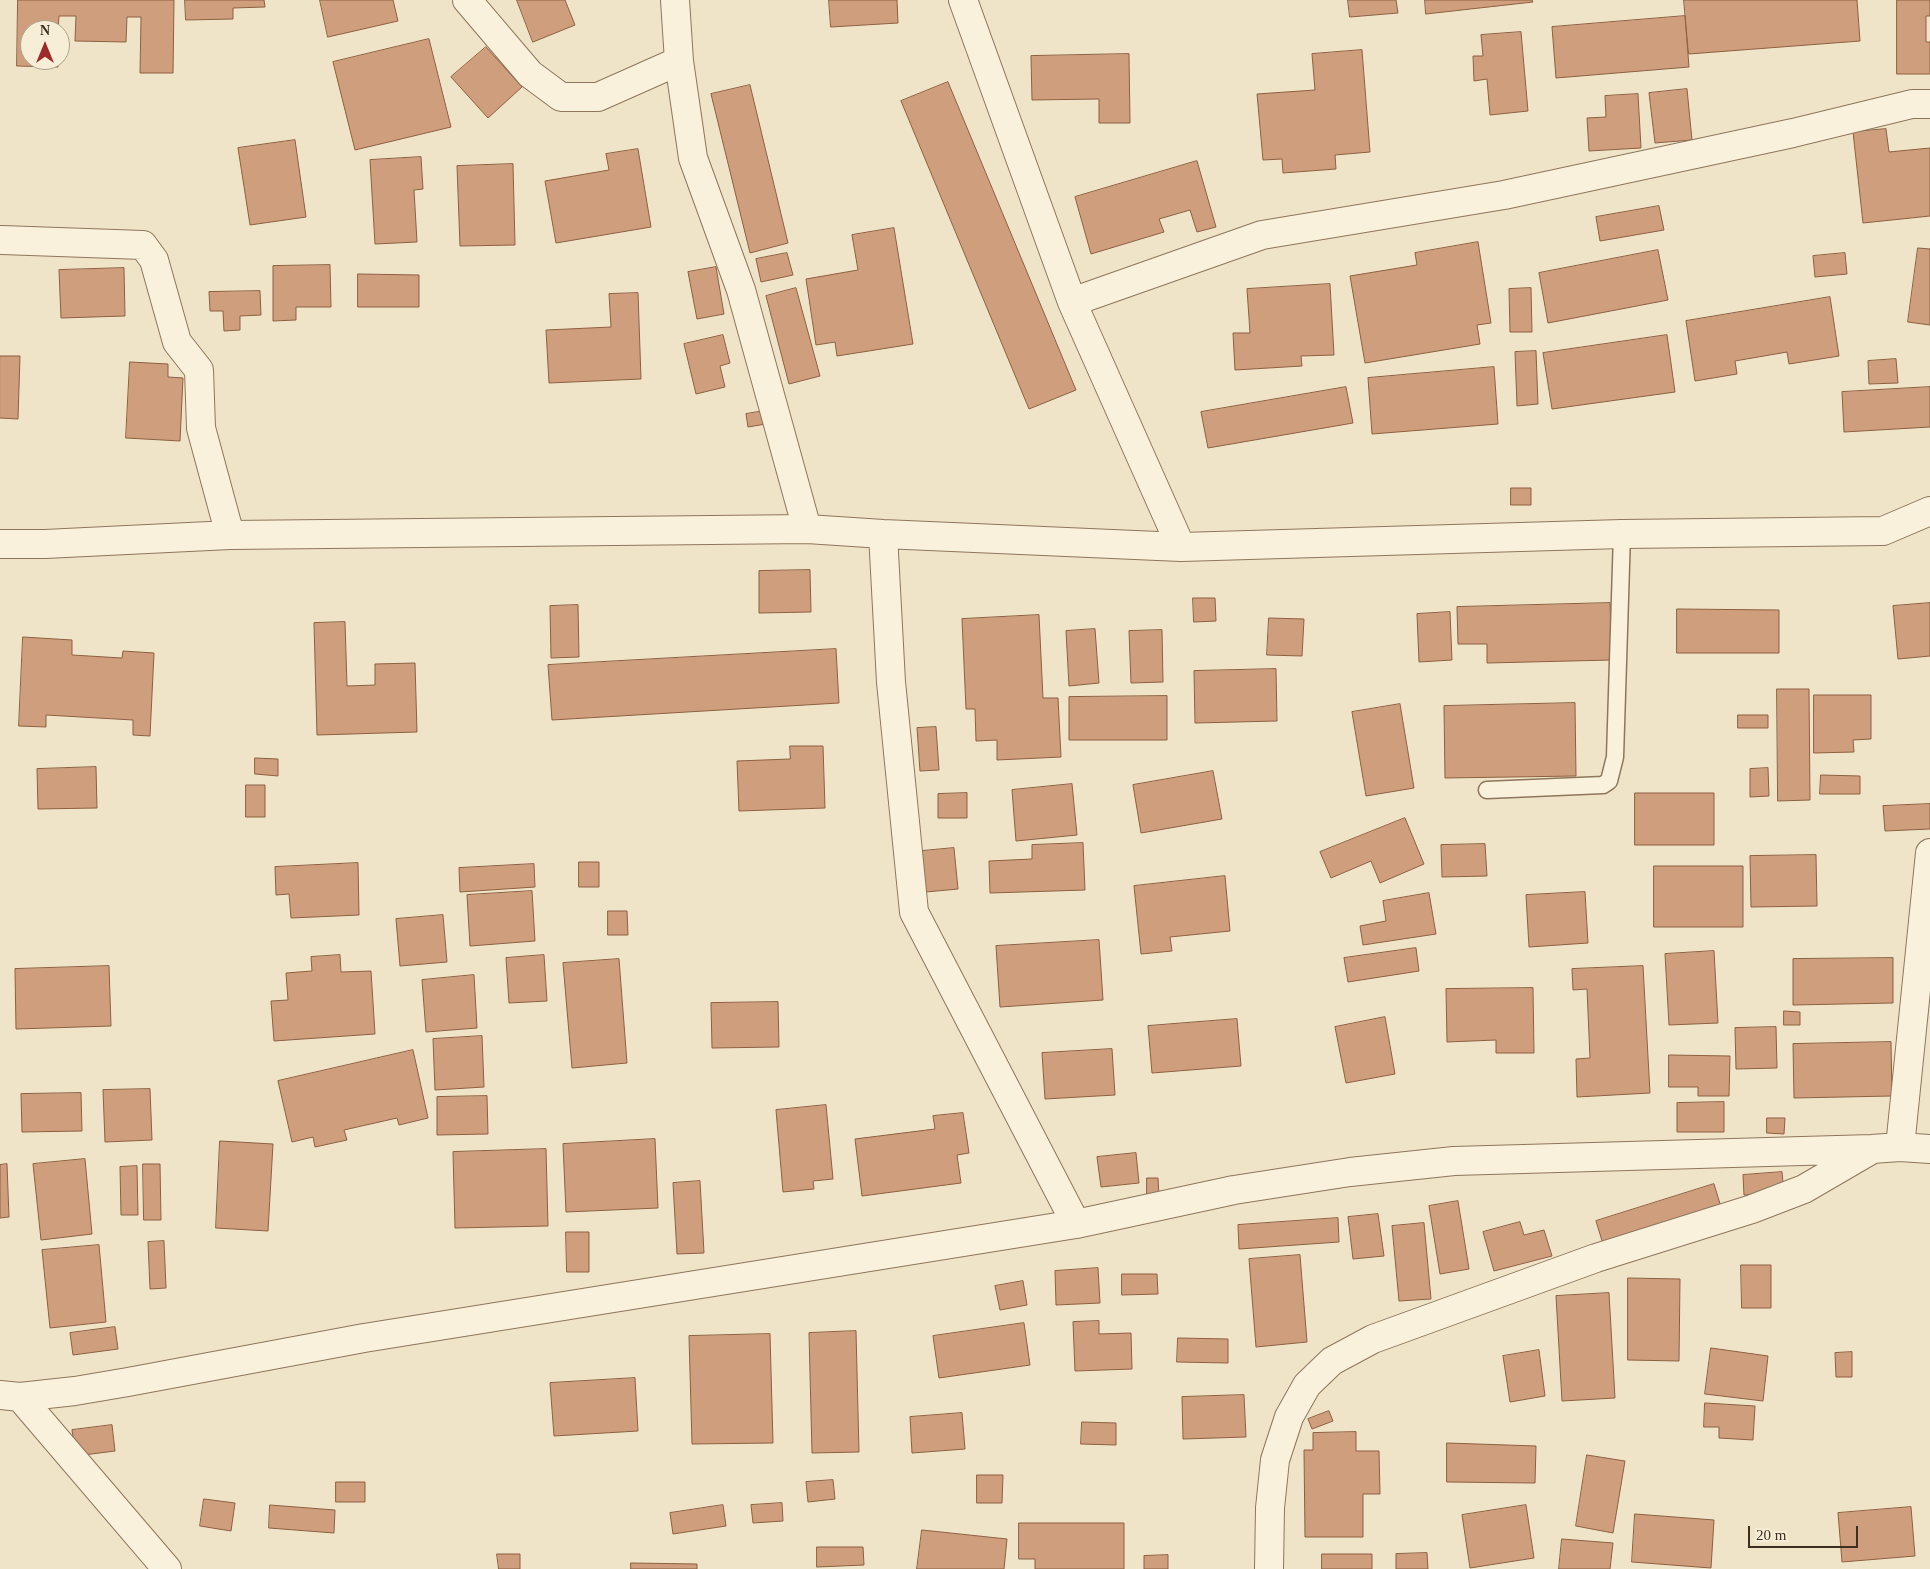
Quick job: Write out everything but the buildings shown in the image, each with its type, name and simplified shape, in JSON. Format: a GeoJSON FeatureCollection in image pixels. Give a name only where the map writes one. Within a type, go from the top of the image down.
{"type":"FeatureCollection","features":[{"type":"Feature","properties":{"kind":"street"},"geometry":{"type":"LineString","coordinates":[[467,0],[530,74],[560,97],[598,97],[679,61]]}},
{"type":"Feature","properties":{"kind":"street"},"geometry":{"type":"LineString","coordinates":[[676,0],[679,61],[693,158],[741,290],[807,529]]}},
{"type":"Feature","properties":{"kind":"street"},"geometry":{"type":"LineString","coordinates":[[964,0],[1072,302],[1181,547]]}},
{"type":"Feature","properties":{"kind":"street"},"geometry":{"type":"LineString","coordinates":[[1072,302],[1262,235],[1504,195],[1793,133],[1912,104],[1930,104]]}},
{"type":"Feature","properties":{"kind":"street"},"geometry":{"type":"LineString","coordinates":[[2,240],[142,245],[154,260],[177,342],[199,370],[201,428],[230,535]]}},
{"type":"Feature","properties":{"kind":"street"},"geometry":{"type":"LineString","coordinates":[[0,544],[230,535],[807,529],[1181,547],[1622,534],[1883,531],[1930,511]]}},
{"type":"Feature","properties":{"kind":"street"},"geometry":{"type":"LineString","coordinates":[[883,534],[891,682],[914,912],[1076,1224]]}},
{"type":"Feature","properties":{"kind":"street"},"geometry":{"type":"LineString","coordinates":[[1900,1147],[1930,853]]}},
{"type":"Feature","properties":{"kind":"street"},"geometry":{"type":"LineString","coordinates":[[10,1396],[128,1382],[364,1338],[1076,1224],[1234,1190],[1350,1172],[1454,1161],[1900,1147],[1930,1149]]}},
{"type":"Feature","properties":{"kind":"street"},"geometry":{"type":"LineString","coordinates":[[1269,1569],[1270,1508],[1275,1460],[1289,1417],[1308,1385],[1332,1361],[1374,1339],[1580,1264],[1752,1209],[1804,1189],[1872,1149]]}},
{"type":"Feature","properties":{"kind":"street"},"geometry":{"type":"LineString","coordinates":[[10,1396],[167,1569]]}},
{"type":"Feature","properties":{"kind":"lane"},"geometry":{"type":"LineString","coordinates":[[1487,790],[1603,785],[1609,781],[1615,757],[1622,534]]}}]}
